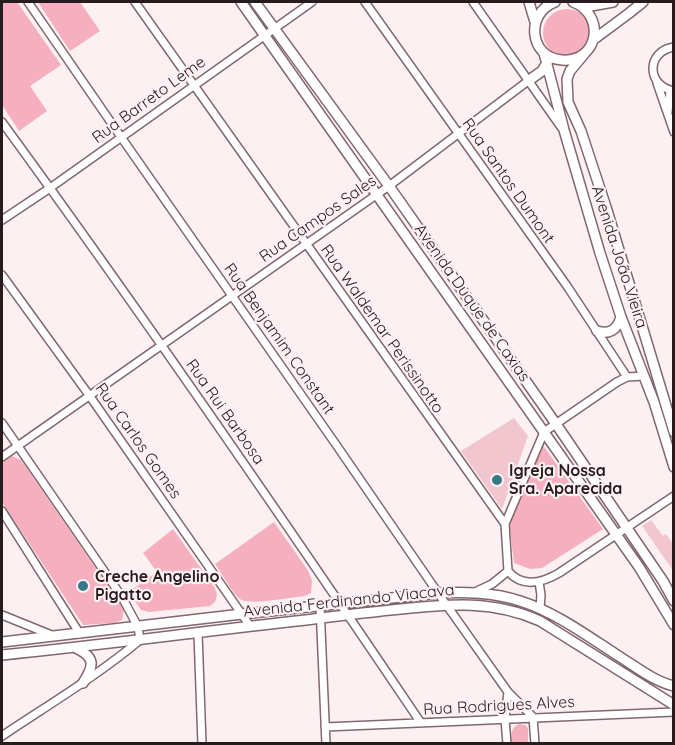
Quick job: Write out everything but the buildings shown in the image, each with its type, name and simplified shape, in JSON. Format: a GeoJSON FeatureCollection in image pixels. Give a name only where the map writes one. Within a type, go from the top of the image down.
{"type":"FeatureCollection","features":[{"type":"Feature","properties":{"kind":"street","name":"Rua Benjamim Constant"},"geometry":{"type":"LineString","coordinates":[[28,2],[338,446],[446,605],[508,692],[533,717]]}},
{"type":"Feature","properties":{"kind":"street","name":"Rua Waldemar Perissinotto"},"geometry":{"type":"LineString","coordinates":[[135,2],[504,524]]}},
{"type":"Feature","properties":{"kind":"street","name":"Avenida Duque de Caxias"},"geometry":{"type":"LineString","coordinates":[[241,2],[639,567],[674,625]]}},
{"type":"Feature","properties":{"kind":"street","name":"Avenida Duque de Caxias"},"geometry":{"type":"LineString","coordinates":[[255,2],[389,186],[556,424],[663,581],[674,601]]}},
{"type":"Feature","properties":{"kind":"street","name":"Rua Barreto Leme"},"geometry":{"type":"LineString","coordinates":[[2,220],[312,2]]}},
{"type":"Feature","properties":{"kind":"street","name":"Rua Santos Dumont"},"geometry":{"type":"LineString","coordinates":[[365,2],[567,286],[627,377]]}},
{"type":"Feature","properties":{"kind":"street"},"geometry":{"type":"LineString","coordinates":[[473,2],[564,130]]}},
{"type":"Feature","properties":{"kind":"street"},"geometry":{"type":"LineString","coordinates":[[529,2],[535,21]]}},
{"type":"Feature","properties":{"kind":"street"},"geometry":{"type":"LineString","coordinates":[[535,21],[548,4],[555,2]]}},
{"type":"Feature","properties":{"kind":"street"},"geometry":{"type":"LineString","coordinates":[[577,3],[591,6],[613,2]]}},
{"type":"Feature","properties":{"kind":"street"},"geometry":{"type":"LineString","coordinates":[[593,40],[643,2]]}},
{"type":"Feature","properties":{"kind":"street"},"geometry":{"type":"LineString","coordinates":[[577,3],[591,14],[594,21],[593,40]]}},
{"type":"Feature","properties":{"kind":"street","name":"Avenida João Vieira"},"geometry":{"type":"LineString","coordinates":[[535,21],[534,33],[537,44],[546,57],[564,130],[621,317],[654,402],[674,467]]}},
{"type":"Feature","properties":{"kind":"street","name":"Avenida João Vieira"},"geometry":{"type":"LineString","coordinates":[[593,40],[570,71],[567,86],[568,102],[582,131],[674,432]]}},
{"type":"Feature","properties":{"kind":"street"},"geometry":{"type":"LineString","coordinates":[[674,47],[663,50],[657,55],[653,68],[674,132]]}},
{"type":"Feature","properties":{"kind":"street"},"geometry":{"type":"LineString","coordinates":[[528,81],[542,71],[546,57],[569,60],[585,53]]}},
{"type":"Feature","properties":{"kind":"street","name":"Rua Campos Sales"},"geometry":{"type":"LineString","coordinates":[[2,457],[389,186],[528,81]]}},
{"type":"Feature","properties":{"kind":"street"},"geometry":{"type":"LineString","coordinates":[[657,82],[660,86],[672,91],[667,114]]}},
{"type":"Feature","properties":{"kind":"street","name":"Rua Rui Barbosa"},"geometry":{"type":"LineString","coordinates":[[2,122],[267,495],[421,723]]}},
{"type":"Feature","properties":{"kind":"street","name":"Rua Carlos Gomes"},"geometry":{"type":"LineString","coordinates":[[2,275],[89,395],[250,626]]}},
{"type":"Feature","properties":{"kind":"street"},"geometry":{"type":"LineString","coordinates":[[597,331],[607,333],[612,331],[621,317]]}},
{"type":"Feature","properties":{"kind":"street"},"geometry":{"type":"LineString","coordinates":[[644,376],[627,377],[544,432],[504,524],[508,571],[521,581],[543,582],[674,496]]}},
{"type":"Feature","properties":{"kind":"street"},"geometry":{"type":"LineString","coordinates":[[2,423],[122,597],[138,627],[140,640],[2,736]]}},
{"type":"Feature","properties":{"kind":"street"},"geometry":{"type":"LineString","coordinates":[[2,511],[80,634]]}},
{"type":"Feature","properties":{"kind":"street"},"geometry":{"type":"LineString","coordinates":[[475,592],[492,584],[508,571]]}},
{"type":"Feature","properties":{"kind":"street"},"geometry":{"type":"LineString","coordinates":[[538,582],[541,595],[540,608]]}},
{"type":"Feature","properties":{"kind":"street","name":"Avenida Ferdinando Viacava"},"geometry":{"type":"LineString","coordinates":[[2,642],[438,593],[475,592],[518,600],[540,608],[665,684],[674,686]]}},
{"type":"Feature","properties":{"kind":"street","name":"Avenida Ferdinando Viacava"},"geometry":{"type":"LineString","coordinates":[[2,655],[348,615],[446,605],[478,605],[522,613],[540,621],[674,705]]}},
{"type":"Feature","properties":{"kind":"street"},"geometry":{"type":"LineString","coordinates":[[320,606],[326,744]]}},
{"type":"Feature","properties":{"kind":"street"},"geometry":{"type":"LineString","coordinates":[[2,615],[56,637]]}},
{"type":"Feature","properties":{"kind":"street"},"geometry":{"type":"LineString","coordinates":[[198,633],[202,744]]}},
{"type":"Feature","properties":{"kind":"street"},"geometry":{"type":"LineString","coordinates":[[76,648],[88,655],[92,663],[92,668],[82,682]]}},
{"type":"Feature","properties":{"kind":"street"},"geometry":{"type":"LineString","coordinates":[[507,744],[505,719],[508,692]]}},
{"type":"Feature","properties":{"kind":"street","name":"Rua Rodrigues Alves"},"geometry":{"type":"LineString","coordinates":[[325,727],[674,712]]}},
{"type":"Feature","properties":{"kind":"street"},"geometry":{"type":"LineString","coordinates":[[533,717],[535,744]]}},
{"type":"Feature","properties":{"kind":"shaded area"},"geometry":{"type":"Polygon","coordinates":[[[2,2],[17,2],[61,65],[30,86],[47,111],[19,131],[2,105],[2,2]]]}},
{"type":"Feature","properties":{"kind":"shaded area"},"geometry":{"type":"Polygon","coordinates":[[[38,2],[80,2],[100,31],[70,51],[38,2]]]}},
{"type":"Feature","properties":{"kind":"shaded area"},"geometry":{"type":"Polygon","coordinates":[[[567,9],[584,16],[591,33],[584,50],[567,57],[550,50],[543,33],[550,16],[567,9]]]}},
{"type":"Feature","properties":{"kind":"shaded area"},"geometry":{"type":"Polygon","coordinates":[[[542,444],[603,529],[542,568],[530,569],[514,563],[509,522],[542,444]]]}},
{"type":"Feature","properties":{"kind":"shaded area"},"geometry":{"type":"Polygon","coordinates":[[[7,454],[21,460],[124,609],[122,620],[114,623],[83,625],[2,502],[2,457],[7,454]]]}},
{"type":"Feature","properties":{"kind":"shaded area"},"geometry":{"type":"Polygon","coordinates":[[[274,522],[307,569],[312,580],[311,593],[305,596],[252,602],[240,599],[215,564],[274,522]]]}},
{"type":"Feature","properties":{"kind":"shaded area"},"geometry":{"type":"Polygon","coordinates":[[[173,529],[215,588],[217,595],[215,602],[210,606],[149,612],[141,610],[129,592],[157,572],[143,553],[173,529]]]}},
{"type":"Feature","properties":{"kind":"shaded area"},"geometry":{"type":"Polygon","coordinates":[[[519,724],[528,728],[528,743],[512,743],[511,735],[519,724]]]}},
{"type":"Feature","properties":{"kind":"place","name":"Igreja Nossa Sra. Aparecida"},"geometry":{"type":"Point","coordinates":[497,480]}},
{"type":"Feature","properties":{"kind":"place","name":"Creche Angelino Pigatto"},"geometry":{"type":"Point","coordinates":[83,586]}}]}
